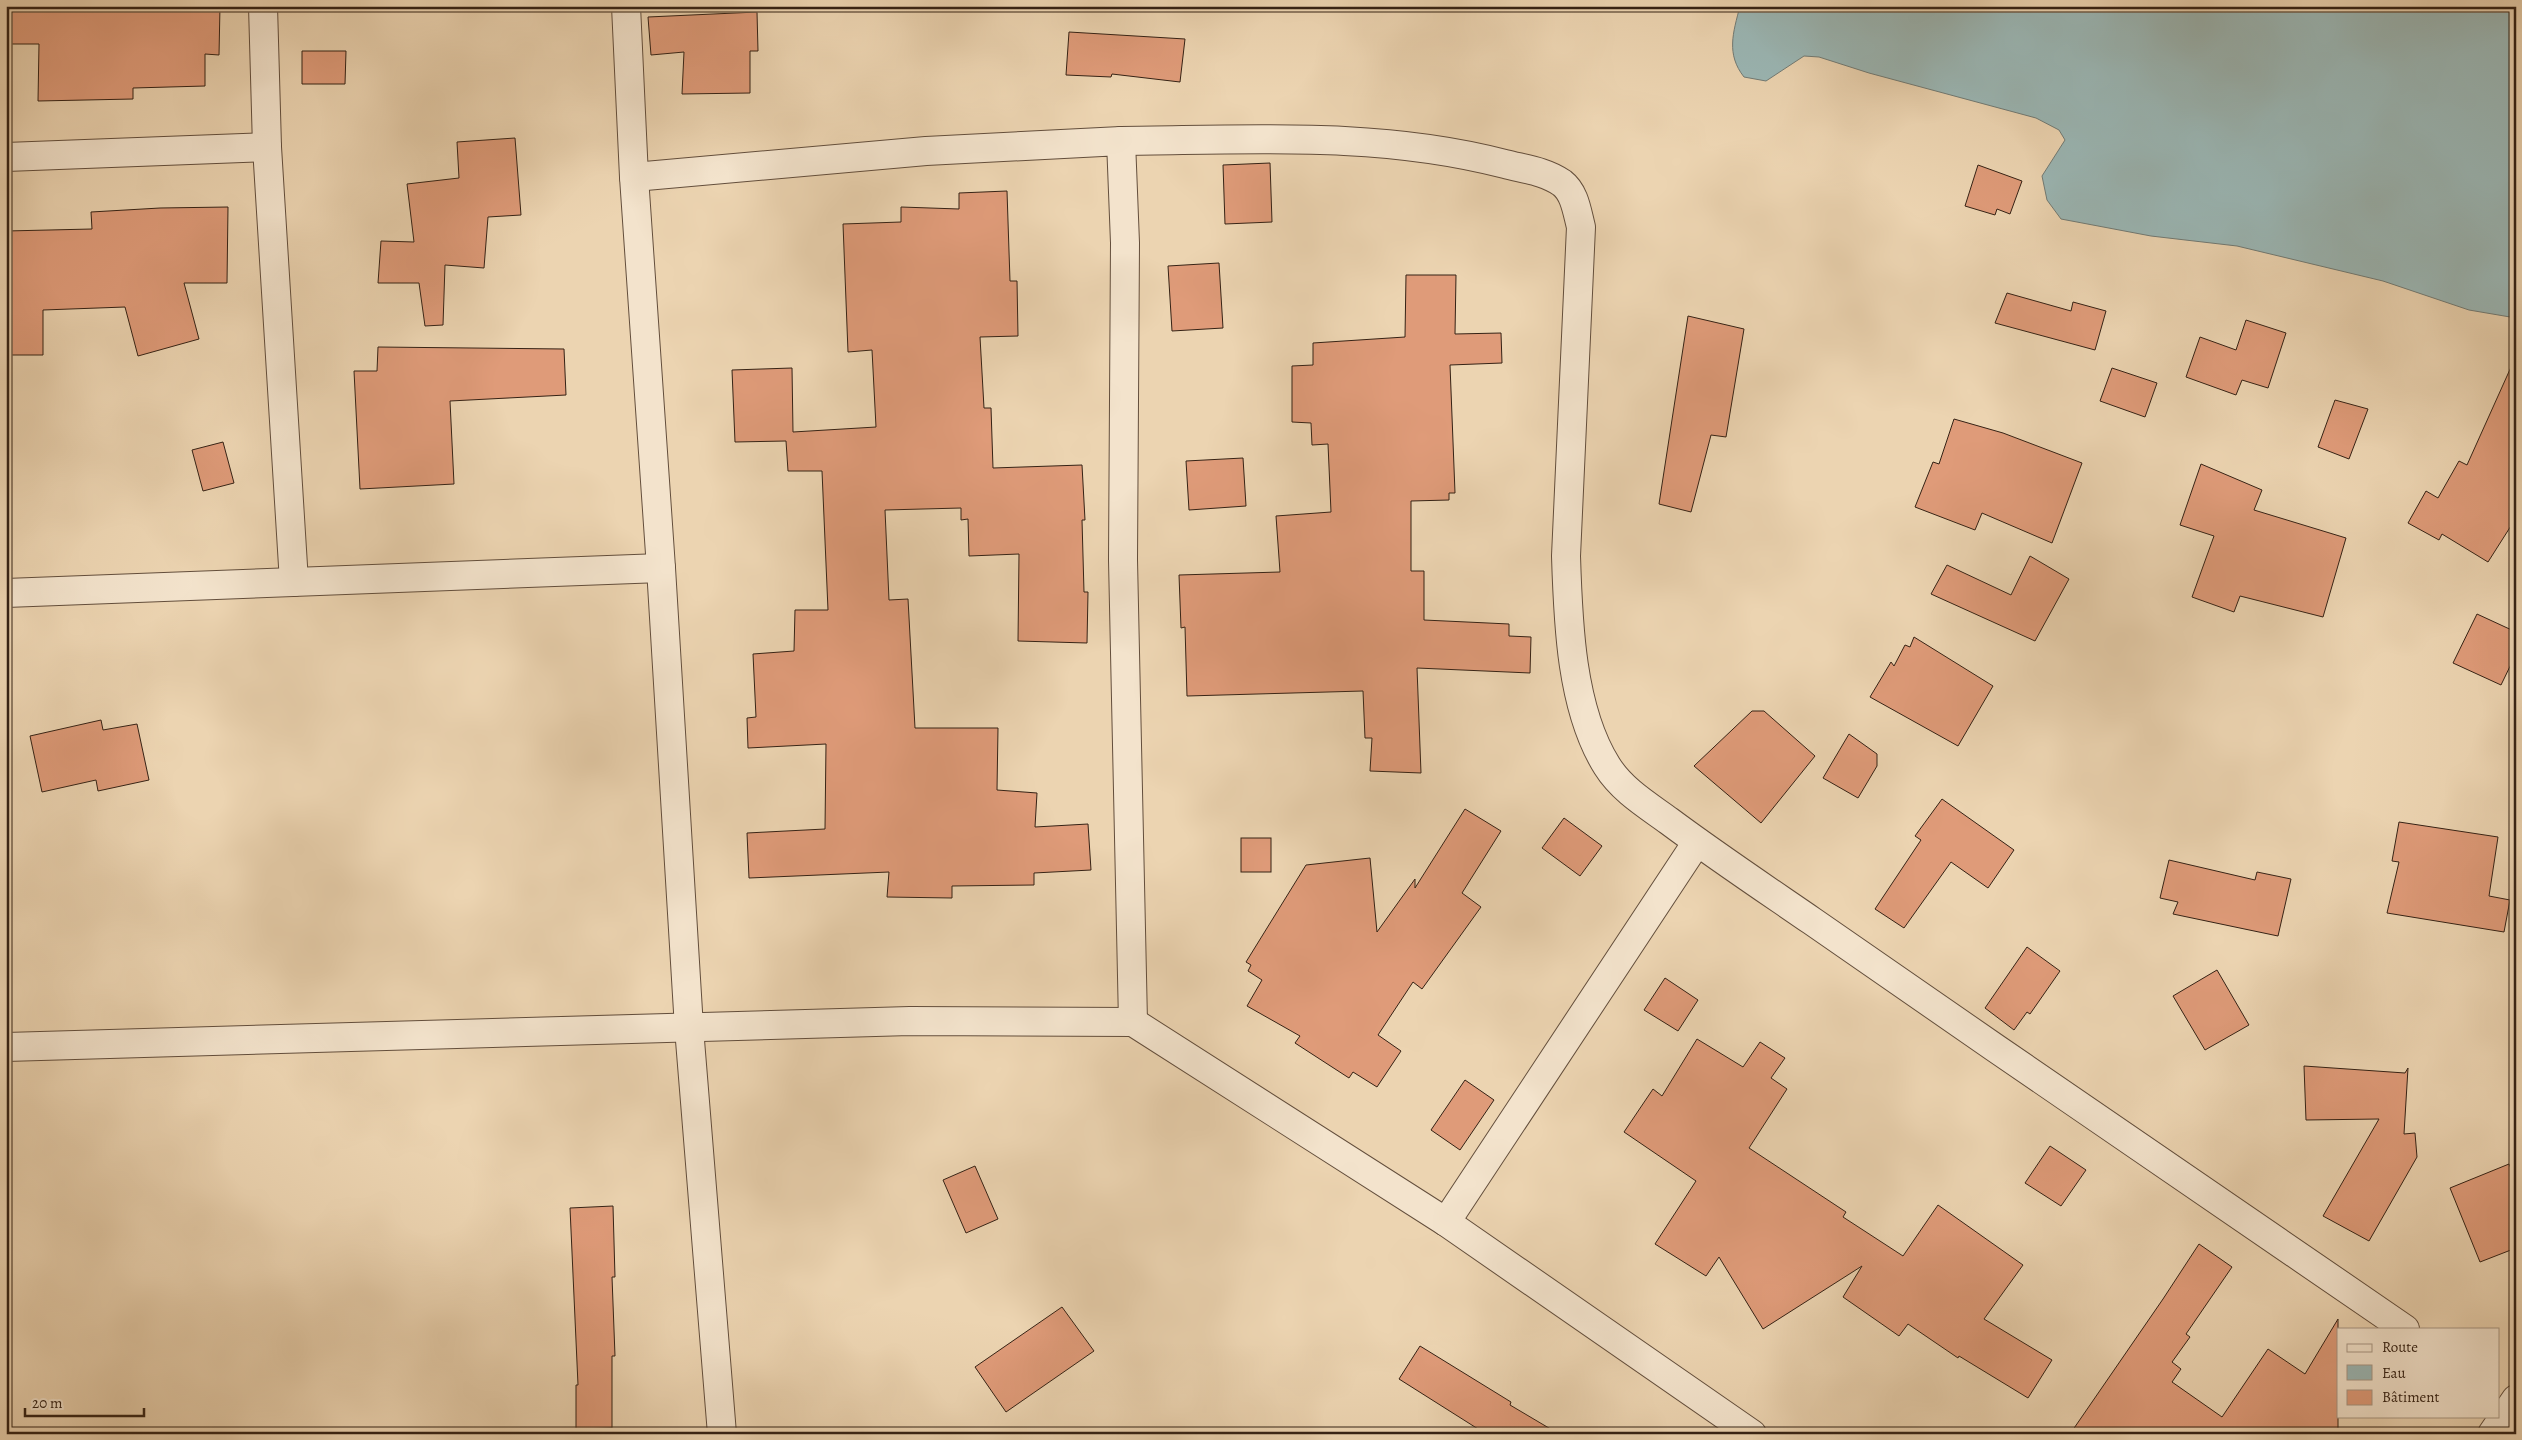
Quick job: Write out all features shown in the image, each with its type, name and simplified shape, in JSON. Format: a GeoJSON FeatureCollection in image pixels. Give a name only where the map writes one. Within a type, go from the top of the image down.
{"type":"FeatureCollection","features":[{"type":"Feature","properties":{"kind":"street"},"geometry":{"type":"LineString","coordinates":[[263,6],[267,147],[294,582]]}},
{"type":"Feature","properties":{"kind":"street"},"geometry":{"type":"LineString","coordinates":[[626,6],[634,177],[661,568],[689,1028],[722,1434]]}},
{"type":"Feature","properties":{"kind":"street"},"geometry":{"type":"LineString","coordinates":[[634,177],[926,152],[1121,141],[1377,142],[1445,150],[1472,156],[1549,175],[1564,184],[1576,205],[1581,227],[1566,556],[1570,632],[1588,725],[1608,768],[1623,787],[1697,842],[2086,1112],[2404,1328]]}},
{"type":"Feature","properties":{"kind":"street"},"geometry":{"type":"LineString","coordinates":[[1121,141],[1125,243],[1124,570],[1133,1022]]}},
{"type":"Feature","properties":{"kind":"street"},"geometry":{"type":"LineString","coordinates":[[6,157],[267,147]]}},
{"type":"Feature","properties":{"kind":"street"},"geometry":{"type":"LineString","coordinates":[[6,593],[661,568]]}},
{"type":"Feature","properties":{"kind":"street"},"geometry":{"type":"LineString","coordinates":[[1446,1222],[1697,842]]}},
{"type":"Feature","properties":{"kind":"street"},"geometry":{"type":"LineString","coordinates":[[6,1047],[910,1021],[1133,1022],[1446,1222],[1752,1434]]}},
{"type":"Feature","properties":{"kind":"street"},"geometry":{"type":"LineString","coordinates":[[2492,1434],[2511,1399]]}},
{"type":"Feature","properties":{"kind":"water"},"geometry":{"type":"Polygon","coordinates":[[[1740,6],[2516,6],[2516,318],[2469,310],[2383,281],[2237,246],[2151,236],[2061,219],[2047,200],[2042,176],[2065,140],[2059,130],[2036,118],[1869,73],[1819,57],[1804,56],[1766,81],[1744,77],[1738,68],[1733,52],[1733,34],[1740,6]]]}},
{"type":"Feature","properties":{"kind":"building"},"geometry":{"type":"Polygon","coordinates":[[[6,6],[220,6],[219,55],[205,54],[205,86],[133,88],[133,99],[38,101],[39,44],[6,44],[6,6]]]}},
{"type":"Feature","properties":{"kind":"building"},"geometry":{"type":"Polygon","coordinates":[[[757,12],[758,51],[750,51],[750,93],[682,94],[684,52],[651,55],[648,17],[757,12]]]}},
{"type":"Feature","properties":{"kind":"building"},"geometry":{"type":"Polygon","coordinates":[[[1069,32],[1185,39],[1180,82],[1112,74],[1111,77],[1066,75],[1069,32]]]}},
{"type":"Feature","properties":{"kind":"building"},"geometry":{"type":"Polygon","coordinates":[[[302,51],[346,51],[345,84],[302,84],[302,51]]]}},
{"type":"Feature","properties":{"kind":"building"},"geometry":{"type":"Polygon","coordinates":[[[515,138],[521,215],[488,217],[484,268],[445,265],[443,325],[425,326],[419,283],[378,283],[381,241],[414,242],[407,184],[459,178],[457,142],[515,138]]]}},
{"type":"Feature","properties":{"kind":"building"},"geometry":{"type":"Polygon","coordinates":[[[1270,163],[1272,222],[1225,224],[1223,165],[1270,163]]]}},
{"type":"Feature","properties":{"kind":"building"},"geometry":{"type":"Polygon","coordinates":[[[1978,165],[2022,181],[2010,214],[1997,209],[1995,215],[1965,206],[1978,165]]]}},
{"type":"Feature","properties":{"kind":"building"},"geometry":{"type":"Polygon","coordinates":[[[1007,191],[1010,281],[1017,281],[1018,336],[980,337],[984,408],[991,408],[993,468],[1082,465],[1085,520],[1082,520],[1084,592],[1088,592],[1087,643],[1018,641],[1019,554],[969,556],[968,519],[961,520],[961,508],[885,510],[889,600],[908,599],[915,728],[998,728],[997,790],[1037,793],[1035,827],[1088,824],[1091,870],[1034,873],[1034,885],[952,886],[952,898],[887,897],[889,872],[749,878],[747,833],[825,829],[826,744],[748,748],[747,718],[756,717],[753,654],[794,651],[795,610],[828,610],[822,471],[788,471],[786,441],[735,442],[732,370],[792,368],[793,432],[876,427],[872,350],[848,352],[843,224],[901,222],[901,207],[959,209],[959,193],[1007,191]]]}},
{"type":"Feature","properties":{"kind":"building"},"geometry":{"type":"Polygon","coordinates":[[[228,207],[227,283],[184,283],[199,339],[138,356],[125,307],[43,310],[43,355],[6,355],[6,231],[92,229],[91,212],[228,207]]]}},
{"type":"Feature","properties":{"kind":"building"},"geometry":{"type":"Polygon","coordinates":[[[1219,263],[1223,328],[1172,331],[1168,266],[1219,263]]]}},
{"type":"Feature","properties":{"kind":"building"},"geometry":{"type":"Polygon","coordinates":[[[1406,275],[1456,275],[1455,334],[1501,333],[1502,363],[1450,365],[1455,493],[1449,493],[1449,500],[1411,501],[1411,571],[1424,571],[1424,620],[1509,624],[1509,636],[1531,637],[1530,673],[1417,668],[1421,773],[1370,771],[1372,738],[1365,738],[1363,691],[1187,696],[1185,627],[1181,628],[1179,575],[1280,572],[1276,516],[1331,512],[1328,444],[1312,445],[1311,423],[1292,422],[1292,366],[1313,365],[1313,343],[1405,337],[1406,275]]]}},
{"type":"Feature","properties":{"kind":"building"},"geometry":{"type":"Polygon","coordinates":[[[2007,293],[2071,311],[2073,302],[2106,311],[2095,350],[1995,323],[2007,293]]]}},
{"type":"Feature","properties":{"kind":"building"},"geometry":{"type":"Polygon","coordinates":[[[1688,316],[1744,329],[1726,437],[1711,435],[1691,512],[1659,504],[1688,316]]]}},
{"type":"Feature","properties":{"kind":"building"},"geometry":{"type":"Polygon","coordinates":[[[2246,320],[2286,333],[2268,388],[2242,380],[2236,395],[2186,377],[2200,337],[2236,350],[2246,320]]]}},
{"type":"Feature","properties":{"kind":"building"},"geometry":{"type":"Polygon","coordinates":[[[378,347],[564,349],[566,395],[450,401],[454,484],[360,489],[354,371],[377,371],[378,347]]]}},
{"type":"Feature","properties":{"kind":"building"},"geometry":{"type":"Polygon","coordinates":[[[2516,356],[2516,518],[2488,562],[2442,534],[2439,540],[2408,523],[2426,491],[2438,498],[2459,461],[2467,465],[2516,356]]]}},
{"type":"Feature","properties":{"kind":"building"},"geometry":{"type":"Polygon","coordinates":[[[2112,368],[2157,383],[2145,417],[2100,401],[2112,368]]]}},
{"type":"Feature","properties":{"kind":"building"},"geometry":{"type":"Polygon","coordinates":[[[2335,400],[2368,409],[2349,459],[2318,447],[2335,400]]]}},
{"type":"Feature","properties":{"kind":"building"},"geometry":{"type":"Polygon","coordinates":[[[1954,419],[2003,433],[2082,463],[2052,543],[1982,513],[1975,530],[1915,507],[1933,462],[1939,464],[1954,419]]]}},
{"type":"Feature","properties":{"kind":"building"},"geometry":{"type":"Polygon","coordinates":[[[223,442],[234,483],[203,491],[192,450],[223,442]]]}},
{"type":"Feature","properties":{"kind":"building"},"geometry":{"type":"Polygon","coordinates":[[[1243,458],[1246,506],[1189,510],[1186,461],[1243,458]]]}},
{"type":"Feature","properties":{"kind":"building"},"geometry":{"type":"Polygon","coordinates":[[[2201,464],[2262,490],[2254,510],[2346,538],[2323,617],[2240,596],[2234,612],[2192,597],[2214,536],[2180,525],[2201,464]]]}},
{"type":"Feature","properties":{"kind":"building"},"geometry":{"type":"Polygon","coordinates":[[[2030,556],[2069,579],[2035,641],[1931,594],[1947,565],[2011,595],[2030,556]]]}},
{"type":"Feature","properties":{"kind":"building"},"geometry":{"type":"Polygon","coordinates":[[[2477,614],[2516,632],[2516,654],[2501,685],[2453,663],[2477,614]]]}},
{"type":"Feature","properties":{"kind":"building"},"geometry":{"type":"Polygon","coordinates":[[[1914,637],[1993,686],[1958,746],[1870,697],[1891,662],[1894,666],[1905,645],[1910,647],[1914,637]]]}},
{"type":"Feature","properties":{"kind":"building"},"geometry":{"type":"Polygon","coordinates":[[[1752,711],[1764,711],[1815,756],[1761,823],[1694,766],[1752,711]]]}},
{"type":"Feature","properties":{"kind":"building"},"geometry":{"type":"Polygon","coordinates":[[[101,720],[103,730],[137,724],[149,780],[98,791],[96,780],[42,792],[30,736],[101,720]]]}},
{"type":"Feature","properties":{"kind":"building"},"geometry":{"type":"Polygon","coordinates":[[[1849,734],[1877,754],[1877,766],[1858,798],[1823,778],[1849,734]]]}},
{"type":"Feature","properties":{"kind":"building"},"geometry":{"type":"Polygon","coordinates":[[[1942,799],[2014,850],[1988,888],[1951,862],[1904,928],[1875,909],[1921,840],[1915,836],[1942,799]]]}},
{"type":"Feature","properties":{"kind":"building"},"geometry":{"type":"Polygon","coordinates":[[[1465,809],[1501,831],[1462,893],[1481,907],[1422,989],[1413,982],[1378,1035],[1401,1051],[1377,1087],[1353,1072],[1349,1078],[1295,1043],[1300,1036],[1247,1006],[1262,980],[1248,971],[1251,965],[1246,962],[1306,865],[1370,858],[1377,932],[1415,879],[1415,888],[1465,809]]]}},
{"type":"Feature","properties":{"kind":"building"},"geometry":{"type":"Polygon","coordinates":[[[1564,818],[1602,846],[1580,876],[1542,848],[1564,818]]]}},
{"type":"Feature","properties":{"kind":"building"},"geometry":{"type":"Polygon","coordinates":[[[2399,822],[2498,837],[2489,896],[2510,900],[2504,932],[2387,913],[2399,862],[2392,861],[2399,822]]]}},
{"type":"Feature","properties":{"kind":"building"},"geometry":{"type":"Polygon","coordinates":[[[1241,838],[1271,838],[1271,872],[1241,872],[1241,838]]]}},
{"type":"Feature","properties":{"kind":"building"},"geometry":{"type":"Polygon","coordinates":[[[2169,860],[2255,880],[2257,872],[2291,879],[2278,936],[2173,914],[2178,902],[2160,898],[2169,860]]]}},
{"type":"Feature","properties":{"kind":"building"},"geometry":{"type":"Polygon","coordinates":[[[2027,947],[2060,971],[2030,1014],[2027,1012],[2014,1030],[1985,1008],[2027,947]]]}},
{"type":"Feature","properties":{"kind":"building"},"geometry":{"type":"Polygon","coordinates":[[[2217,970],[2249,1025],[2205,1050],[2173,996],[2217,970]]]}},
{"type":"Feature","properties":{"kind":"building"},"geometry":{"type":"Polygon","coordinates":[[[1665,978],[1698,1000],[1678,1031],[1644,1010],[1665,978]]]}},
{"type":"Feature","properties":{"kind":"building"},"geometry":{"type":"Polygon","coordinates":[[[1697,1039],[1743,1067],[1760,1042],[1785,1058],[1771,1078],[1787,1089],[1749,1148],[1846,1212],[1843,1217],[1903,1256],[1938,1205],[2023,1265],[1984,1319],[2052,1360],[2028,1398],[1959,1356],[1958,1358],[1908,1324],[1899,1336],[1843,1297],[1862,1266],[1763,1329],[1719,1257],[1706,1276],[1655,1244],[1696,1181],[1624,1132],[1653,1089],[1662,1096],[1697,1039]]]}},
{"type":"Feature","properties":{"kind":"building"},"geometry":{"type":"Polygon","coordinates":[[[2304,1066],[2405,1073],[2408,1068],[2404,1134],[2415,1133],[2417,1157],[2369,1241],[2323,1216],[2379,1119],[2306,1120],[2304,1066]]]}},
{"type":"Feature","properties":{"kind":"building"},"geometry":{"type":"Polygon","coordinates":[[[1465,1080],[1494,1100],[1460,1150],[1431,1130],[1465,1080]]]}},
{"type":"Feature","properties":{"kind":"building"},"geometry":{"type":"Polygon","coordinates":[[[2050,1146],[2086,1170],[2061,1206],[2025,1183],[2050,1146]]]}},
{"type":"Feature","properties":{"kind":"building"},"geometry":{"type":"Polygon","coordinates":[[[2509,1164],[2516,1180],[2516,1248],[2480,1262],[2450,1188],[2509,1164]]]}},
{"type":"Feature","properties":{"kind":"building"},"geometry":{"type":"Polygon","coordinates":[[[975,1166],[998,1219],[966,1233],[943,1180],[975,1166]]]}},
{"type":"Feature","properties":{"kind":"building"},"geometry":{"type":"Polygon","coordinates":[[[613,1206],[615,1277],[612,1277],[615,1356],[612,1356],[612,1428],[576,1429],[576,1385],[578,1385],[570,1208],[613,1206]]]}},
{"type":"Feature","properties":{"kind":"building"},"geometry":{"type":"Polygon","coordinates":[[[2199,1244],[2232,1267],[2186,1334],[2190,1337],[2172,1362],[2181,1369],[2172,1382],[2222,1417],[2268,1349],[2305,1374],[2338,1319],[2338,1434],[2070,1434],[2199,1244]]]}},
{"type":"Feature","properties":{"kind":"building"},"geometry":{"type":"Polygon","coordinates":[[[1062,1307],[1094,1351],[1006,1412],[975,1367],[1062,1307]]]}},
{"type":"Feature","properties":{"kind":"building"},"geometry":{"type":"Polygon","coordinates":[[[1420,1346],[1511,1402],[1510,1405],[1559,1434],[1486,1434],[1399,1379],[1420,1346]]]}}]}
